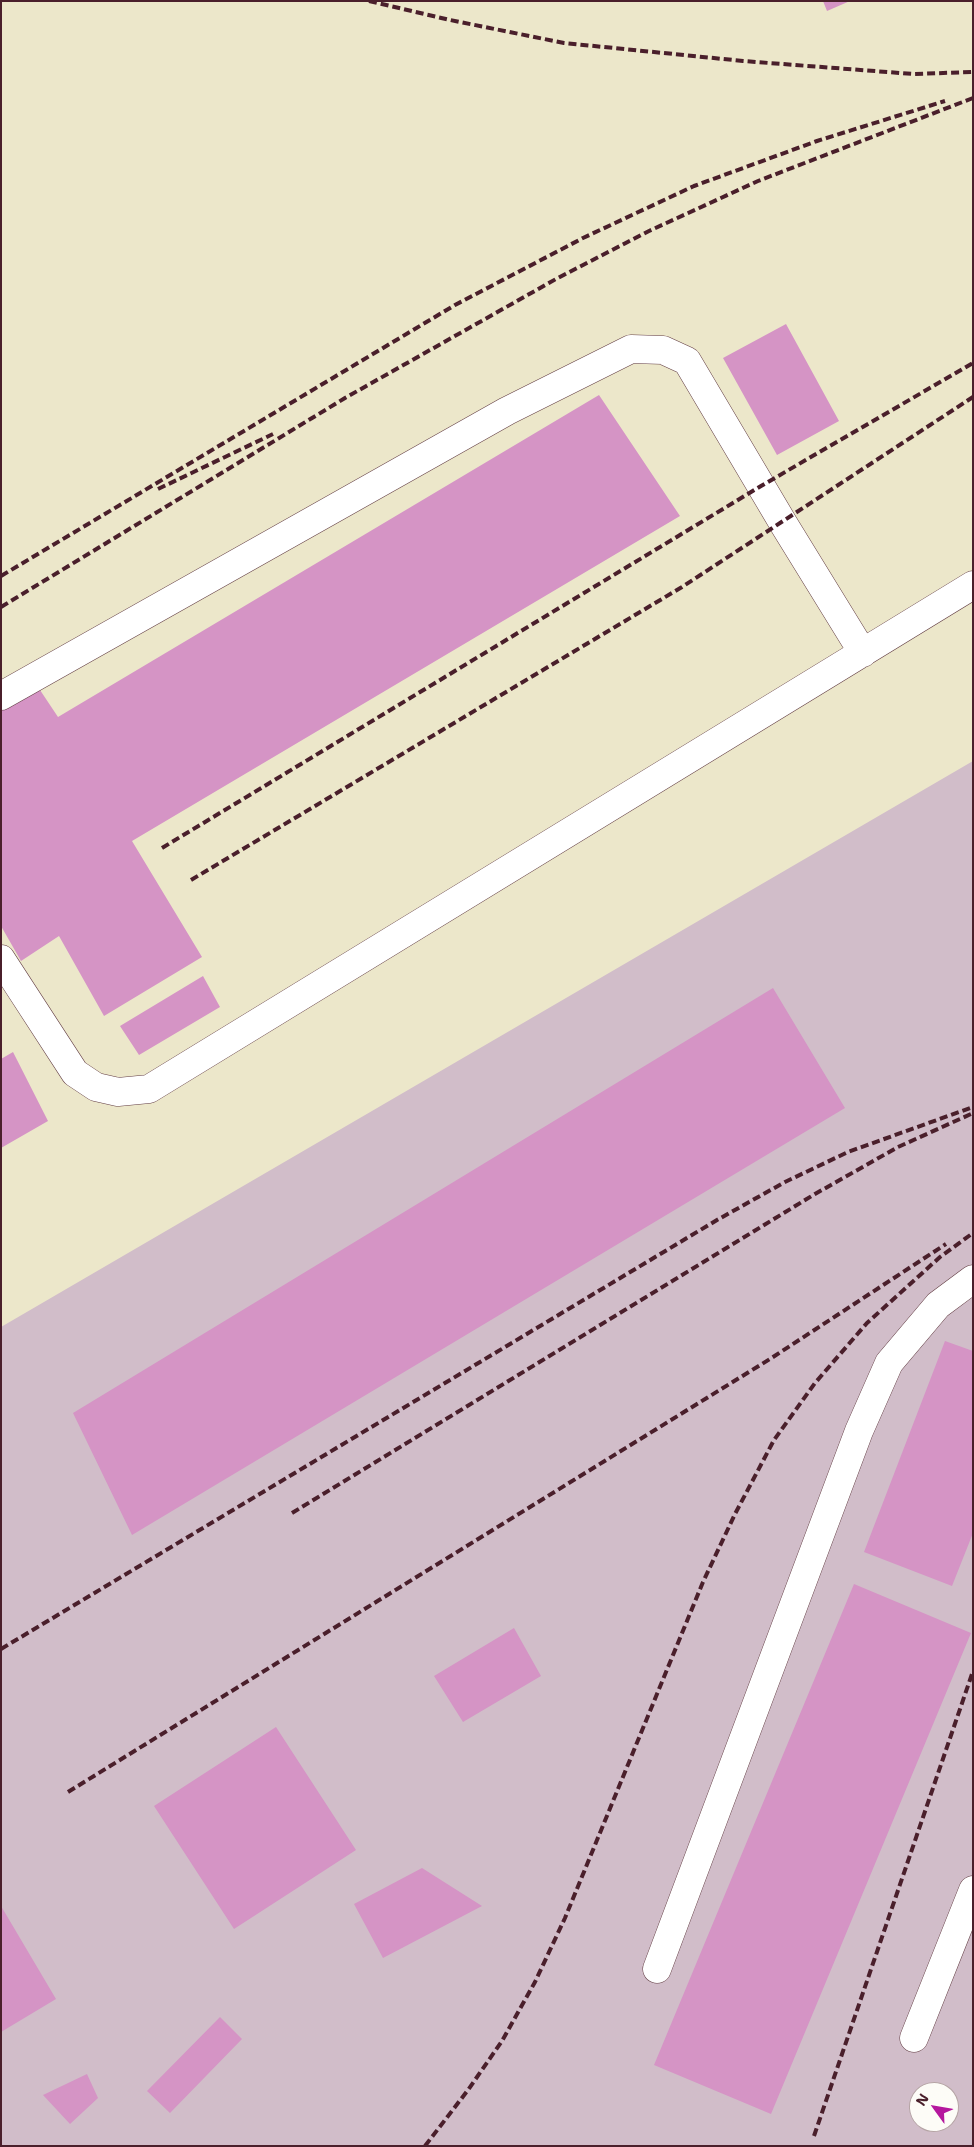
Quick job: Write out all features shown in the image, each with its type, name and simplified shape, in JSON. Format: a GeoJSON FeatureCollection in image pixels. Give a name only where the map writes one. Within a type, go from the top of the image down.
{"type":"FeatureCollection","features":[{"type":"Feature","properties":{"kind":"lane"},"geometry":{"type":"LineString","coordinates":[[1,696],[507,411],[632,349],[662,350],[687,361],[782,523],[863,653]]}},
{"type":"Feature","properties":{"kind":"lane"},"geometry":{"type":"LineString","coordinates":[[1,959],[75,1073],[96,1087],[118,1092],[150,1088],[973,585]]}},
{"type":"Feature","properties":{"kind":"lane"},"geometry":{"type":"LineString","coordinates":[[657,1969],[860,1431],[888,1363],[938,1305],[973,1279]]}},
{"type":"Feature","properties":{"kind":"lane"},"geometry":{"type":"LineString","coordinates":[[914,2038],[973,1890]]}},
{"type":"Feature","properties":{"kind":"shaded area"},"geometry":{"type":"Polygon","coordinates":[[[973,761],[973,2146],[1,2146],[1,1327],[973,761]]]}},
{"type":"Feature","properties":{"kind":"building"},"geometry":{"type":"Polygon","coordinates":[[[823,1],[850,1],[827,11],[823,1]]]}},
{"type":"Feature","properties":{"kind":"building"},"geometry":{"type":"Polygon","coordinates":[[[786,324],[839,421],[777,455],[723,358],[786,324]]]}},
{"type":"Feature","properties":{"kind":"building"},"geometry":{"type":"Polygon","coordinates":[[[599,395],[680,516],[132,841],[202,957],[104,1016],[59,936],[21,961],[1,926],[1,709],[38,687],[58,717],[599,395]]]}},
{"type":"Feature","properties":{"kind":"building"},"geometry":{"type":"Polygon","coordinates":[[[203,976],[220,1007],[139,1055],[120,1026],[203,976]]]}},
{"type":"Feature","properties":{"kind":"building"},"geometry":{"type":"Polygon","coordinates":[[[773,988],[845,1108],[132,1535],[73,1413],[773,988]]]}},
{"type":"Feature","properties":{"kind":"building"},"geometry":{"type":"Polygon","coordinates":[[[13,1052],[48,1121],[1,1148],[1,1059],[13,1052]]]}},
{"type":"Feature","properties":{"kind":"building"},"geometry":{"type":"Polygon","coordinates":[[[945,1341],[973,1351],[973,1533],[952,1586],[864,1552],[945,1341]]]}},
{"type":"Feature","properties":{"kind":"building"},"geometry":{"type":"Polygon","coordinates":[[[854,1584],[971,1633],[771,2114],[654,2065],[854,1584]]]}},
{"type":"Feature","properties":{"kind":"building"},"geometry":{"type":"Polygon","coordinates":[[[514,1628],[541,1676],[463,1722],[434,1676],[514,1628]]]}},
{"type":"Feature","properties":{"kind":"building"},"geometry":{"type":"Polygon","coordinates":[[[276,1727],[356,1850],[234,1929],[154,1806],[276,1727]]]}},
{"type":"Feature","properties":{"kind":"building"},"geometry":{"type":"Polygon","coordinates":[[[422,1868],[482,1906],[383,1958],[354,1904],[422,1868]]]}},
{"type":"Feature","properties":{"kind":"building"},"geometry":{"type":"Polygon","coordinates":[[[1,1906],[56,1999],[1,2032],[1,1906]]]}},
{"type":"Feature","properties":{"kind":"building"},"geometry":{"type":"Polygon","coordinates":[[[220,2017],[242,2039],[170,2113],[147,2091],[220,2017]]]}},
{"type":"Feature","properties":{"kind":"building"},"geometry":{"type":"Polygon","coordinates":[[[87,2074],[98,2098],[70,2124],[43,2095],[87,2074]]]}},
{"type":"Feature","properties":{"kind":"railway"},"geometry":{"type":"LineString","coordinates":[[369,1],[450,20],[564,43],[743,61],[913,74],[973,72]]}},
{"type":"Feature","properties":{"kind":"railway"},"geometry":{"type":"LineString","coordinates":[[1,607],[345,398],[556,279],[649,231],[758,181],[973,98]]}},
{"type":"Feature","properties":{"kind":"railway"},"geometry":{"type":"LineString","coordinates":[[1,576],[455,305],[583,238],[694,186],[817,141],[945,101]]}},
{"type":"Feature","properties":{"kind":"railway"},"geometry":{"type":"LineString","coordinates":[[162,848],[761,486],[973,363]]}},
{"type":"Feature","properties":{"kind":"railway"},"geometry":{"type":"LineString","coordinates":[[191,880],[682,587],[973,397]]}},
{"type":"Feature","properties":{"kind":"railway"},"geometry":{"type":"LineString","coordinates":[[158,489],[273,434]]}},
{"type":"Feature","properties":{"kind":"railway"},"geometry":{"type":"LineString","coordinates":[[1,1649],[717,1220],[785,1182],[848,1152],[973,1107]]}},
{"type":"Feature","properties":{"kind":"railway"},"geometry":{"type":"LineString","coordinates":[[292,1513],[815,1194],[898,1147],[971,1114]]}},
{"type":"Feature","properties":{"kind":"railway"},"geometry":{"type":"LineString","coordinates":[[425,2146],[468,2090],[502,2041],[535,1982],[565,1918],[703,1582],[735,1514],[774,1440],[815,1383],[867,1323],[940,1257],[973,1233]]}},
{"type":"Feature","properties":{"kind":"railway"},"geometry":{"type":"LineString","coordinates":[[68,1792],[770,1359],[946,1244]]}},
{"type":"Feature","properties":{"kind":"railway"},"geometry":{"type":"LineString","coordinates":[[814,2136],[973,1671]]}}]}
